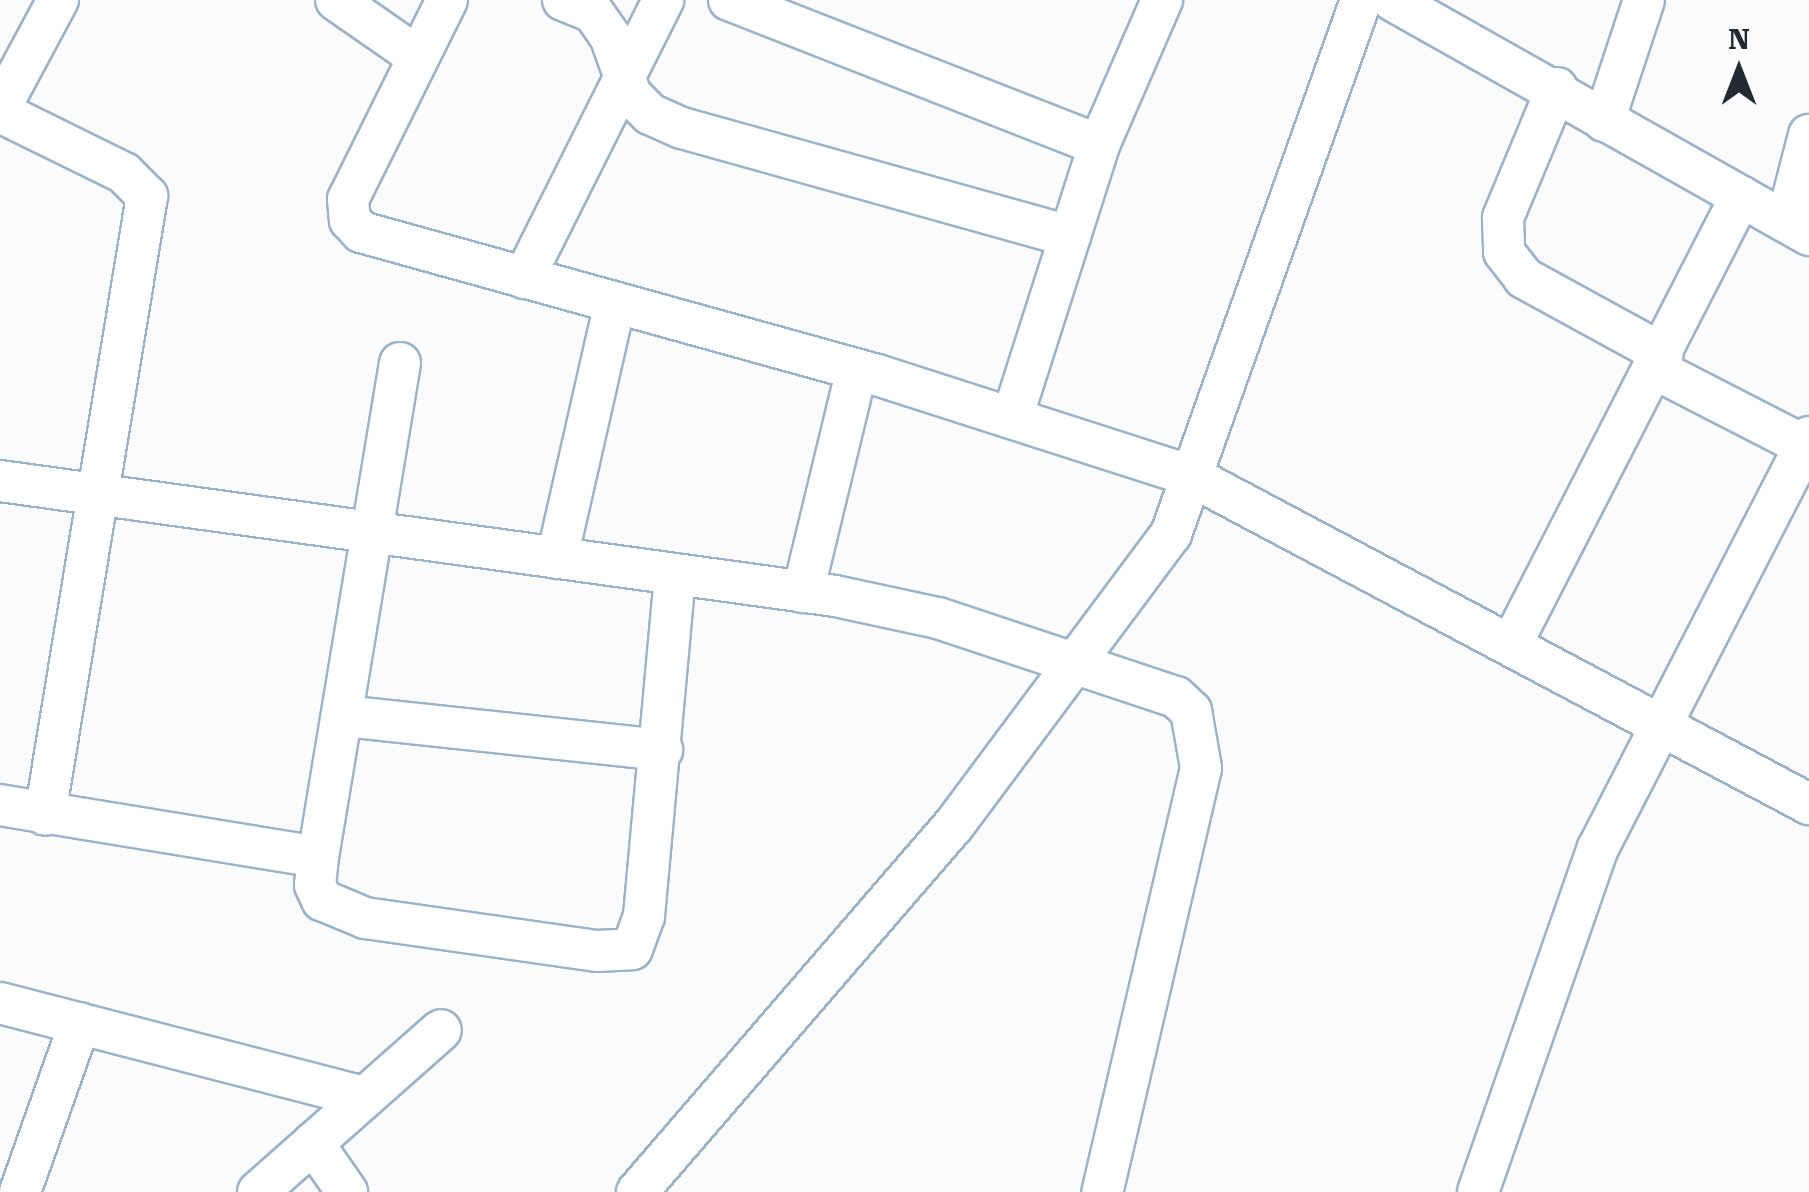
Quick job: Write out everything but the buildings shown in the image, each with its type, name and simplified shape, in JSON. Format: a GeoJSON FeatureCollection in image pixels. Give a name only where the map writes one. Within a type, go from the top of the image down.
{"type":"FeatureCollection","features":[{"type":"Feature","properties":{"kind":"street"},"geometry":{"type":"LineString","coordinates":[[44,815],[147,196],[124,172],[0,110],[58,0]]}},
{"type":"Feature","properties":{"kind":"street"},"geometry":{"type":"LineString","coordinates":[[336,0],[418,57]]}},
{"type":"Feature","properties":{"kind":"street"},"geometry":{"type":"LineString","coordinates":[[447,0],[348,199],[350,220],[360,232],[857,369],[1191,476],[1809,804]]}},
{"type":"Feature","properties":{"kind":"street"},"geometry":{"type":"LineString","coordinates":[[563,0],[593,12],[610,36],[625,82],[650,114],[682,128],[1070,236]]}},
{"type":"Feature","properties":{"kind":"street"},"geometry":{"type":"LineString","coordinates":[[524,278],[664,0]]}},
{"type":"Feature","properties":{"kind":"street"},"geometry":{"type":"LineString","coordinates":[[729,0],[1100,145]]}},
{"type":"Feature","properties":{"kind":"street"},"geometry":{"type":"LineString","coordinates":[[1012,418],[1100,145],[1162,0]]}},
{"type":"Feature","properties":{"kind":"street"},"geometry":{"type":"LineString","coordinates":[[637,1192],[954,825],[1170,534],[1361,0]]}},
{"type":"Feature","properties":{"kind":"street"},"geometry":{"type":"LineString","coordinates":[[1392,0],[1557,88],[1604,121],[1798,228],[1809,134]]}},
{"type":"Feature","properties":{"kind":"street"},"geometry":{"type":"LineString","coordinates":[[1604,121],[1644,0]]}},
{"type":"Feature","properties":{"kind":"street"},"geometry":{"type":"LineString","coordinates":[[1478,1192],[1598,848],[1808,444],[1659,361],[1524,278],[1504,252],[1503,218],[1557,88]]}},
{"type":"Feature","properties":{"kind":"street"},"geometry":{"type":"LineString","coordinates":[[1511,645],[1741,196]]}},
{"type":"Feature","properties":{"kind":"street"},"geometry":{"type":"LineString","coordinates":[[557,558],[615,303]]}},
{"type":"Feature","properties":{"kind":"street"},"geometry":{"type":"LineString","coordinates":[[400,362],[318,857],[316,885],[322,900],[342,912],[597,950],[632,949],[642,937],[662,750],[674,574]]}},
{"type":"Feature","properties":{"kind":"street"},"geometry":{"type":"LineString","coordinates":[[803,592],[857,369]]}},
{"type":"Feature","properties":{"kind":"street"},"geometry":{"type":"LineString","coordinates":[[0,480],[803,592],[938,618],[1176,697],[1191,711],[1201,743],[1201,768],[1102,1192]]}},
{"type":"Feature","properties":{"kind":"street"},"geometry":{"type":"LineString","coordinates":[[344,716],[662,750]]}},
{"type":"Feature","properties":{"kind":"street"},"geometry":{"type":"LineString","coordinates":[[0,805],[318,857]]}},
{"type":"Feature","properties":{"kind":"street"},"geometry":{"type":"LineString","coordinates":[[0,1002],[364,1098]]}},
{"type":"Feature","properties":{"kind":"street"},"geometry":{"type":"LineString","coordinates":[[20,1192],[80,1024]]}},
{"type":"Feature","properties":{"kind":"street"},"geometry":{"type":"LineString","coordinates":[[258,1192],[440,1030]]}},
{"type":"Feature","properties":{"kind":"street"},"geometry":{"type":"LineString","coordinates":[[314,1143],[347,1192]]}}]}
